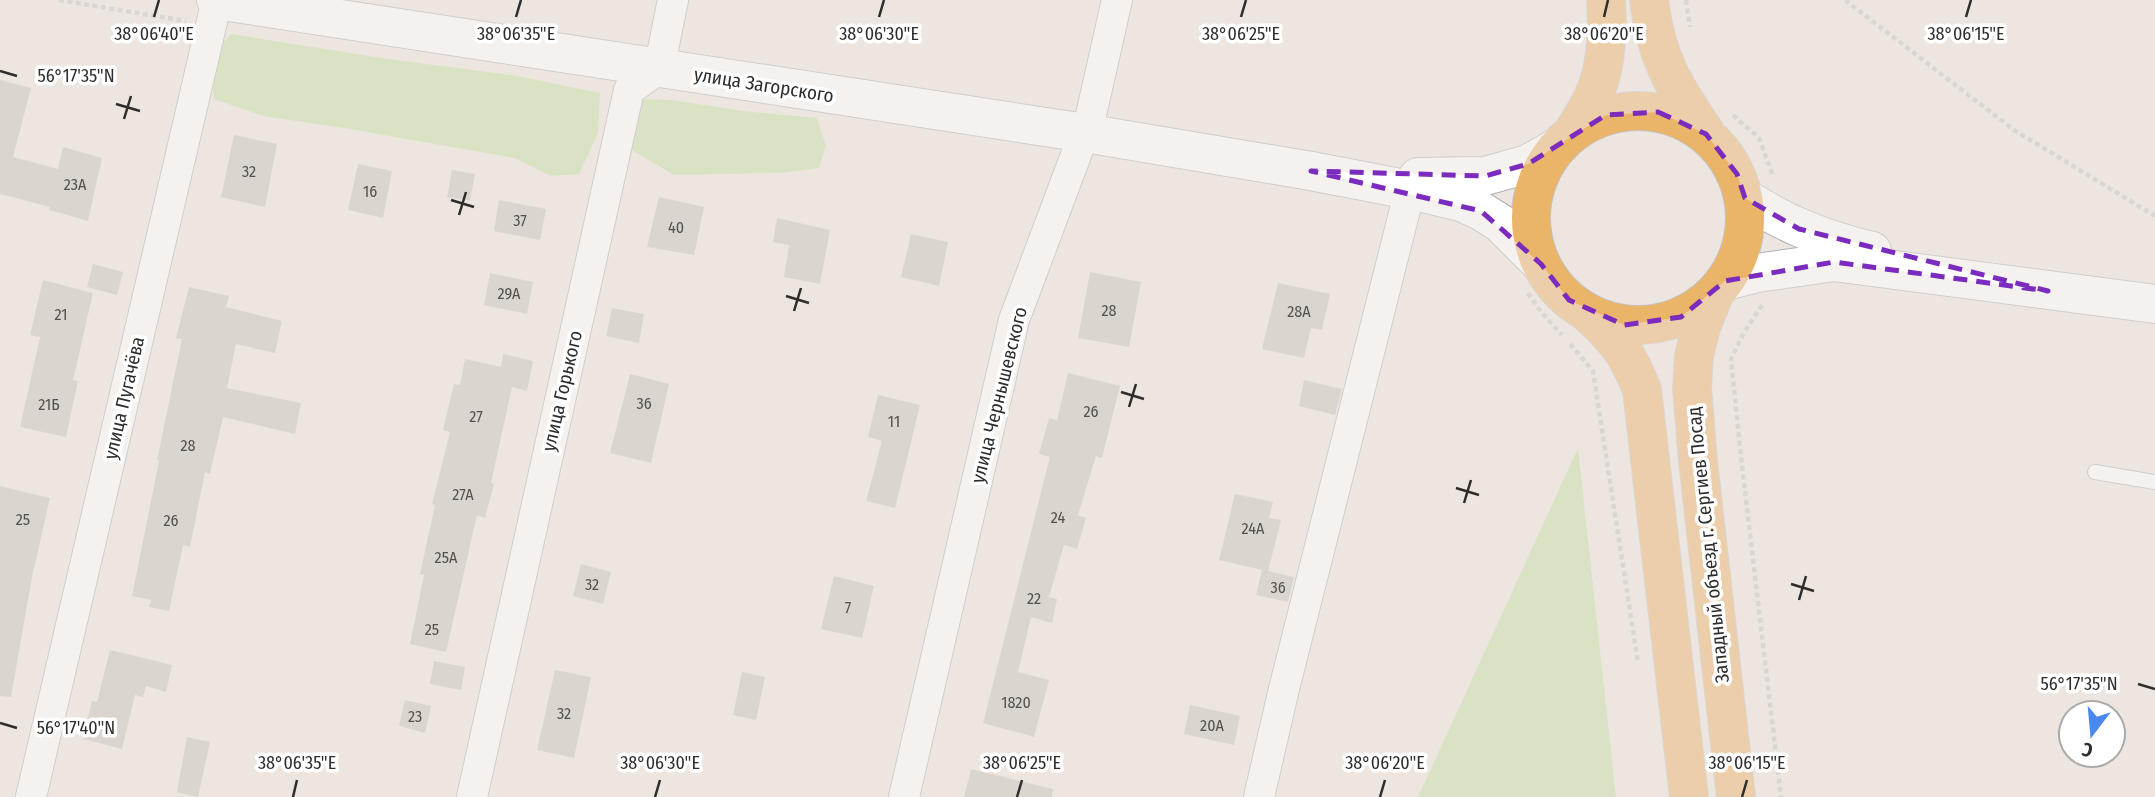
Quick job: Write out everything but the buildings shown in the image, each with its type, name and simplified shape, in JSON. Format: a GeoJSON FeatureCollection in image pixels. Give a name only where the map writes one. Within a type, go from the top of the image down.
{"type":"FeatureCollection","features":[{"type":"Feature","properties":{"kind":"main road","name":"улица Загорского"},"geometry":{"type":"LineString","coordinates":[[217,0],[1085,133],[1311,171]]}},
{"type":"Feature","properties":{"kind":"main road"},"geometry":{"type":"LineString","coordinates":[[1606,0],[1604,65],[1594,96],[1543,168],[1534,191],[1530,216],[1533,241],[1541,264],[1553,284],[1569,300],[1587,312],[1624,325],[1643,326],[1681,317],[1699,307],[1720,288],[1740,256],[1746,227],[1761,192]]}},
{"type":"Feature","properties":{"kind":"main road"},"geometry":{"type":"LineString","coordinates":[[1649,0],[1657,46],[1667,73],[1716,121],[1724,152],[1730,163],[1737,174],[1761,192],[1772,216],[1838,243],[2048,291]]}},
{"type":"Feature","properties":{"kind":"main road"},"geometry":{"type":"LineString","coordinates":[[1311,171],[1437,178],[1485,176],[1528,164],[1589,122],[1606,115],[1641,110],[1716,121]]}},
{"type":"Feature","properties":{"kind":"main road"},"geometry":{"type":"LineString","coordinates":[[1311,171],[1461,202],[1500,223],[1541,264]]}},
{"type":"Feature","properties":{"kind":"main road"},"geometry":{"type":"LineString","coordinates":[[1720,288],[1757,273],[1834,262],[2155,304]]}},
{"type":"Feature","properties":{"kind":"main road","name":"Западный объезд г. Сергиев Посад"},"geometry":{"type":"LineString","coordinates":[[1720,288],[1701,327],[1694,356],[1692,388],[1736,797]]}},
{"type":"Feature","properties":{"kind":"main road"},"geometry":{"type":"LineString","coordinates":[[1587,312],[1615,339],[1631,362],[1642,390],[1689,797]]}},
{"type":"Feature","properties":{"kind":"street","name":"улица Пугачёва"},"geometry":{"type":"LineString","coordinates":[[31,797],[217,0]]}},
{"type":"Feature","properties":{"kind":"street"},"geometry":{"type":"LineString","coordinates":[[659,69],[673,0]]}},
{"type":"Feature","properties":{"kind":"street","name":"улица Чернышевского"},"geometry":{"type":"LineString","coordinates":[[904,797],[1014,320],[1091,115],[1117,0]]}},
{"type":"Feature","properties":{"kind":"street","name":"улица Горького"},"geometry":{"type":"LineString","coordinates":[[472,797],[629,90],[659,69]]}},
{"type":"Feature","properties":{"kind":"street"},"geometry":{"type":"LineString","coordinates":[[1259,797],[1410,190]]}},
{"type":"Feature","properties":{"kind":"lane"},"geometry":{"type":"LineString","coordinates":[[2095,472],[2155,482]]}},
{"type":"Feature","properties":{"kind":"path"},"geometry":{"type":"LineString","coordinates":[[1686,0],[1691,38]]}},
{"type":"Feature","properties":{"kind":"path"},"geometry":{"type":"LineString","coordinates":[[1844,0],[2014,130],[2155,216]]}},
{"type":"Feature","properties":{"kind":"path"},"geometry":{"type":"LineString","coordinates":[[1716,121],[1759,138],[1761,192]]}},
{"type":"Feature","properties":{"kind":"path"},"geometry":{"type":"LineString","coordinates":[[1773,302],[1761,305],[1731,359],[1781,797]]}},
{"type":"Feature","properties":{"kind":"highlighted area"},"geometry":{"type":"Polygon","coordinates":[[[1658,112],[1706,134],[1737,174],[1745,198],[1799,229],[2048,291],[1834,262],[1725,281],[1681,317],[1624,325],[1569,300],[1541,264],[1481,211],[1311,171],[1485,176],[1528,164],[1606,115],[1658,112]]]}},
{"type":"Feature","properties":{"kind":"green space"},"geometry":{"type":"Polygon","coordinates":[[[231,34],[512,75],[600,93],[598,133],[579,174],[550,176],[514,158],[263,116],[214,99],[212,79],[219,47],[231,34]]]}},
{"type":"Feature","properties":{"kind":"green space"},"geometry":{"type":"Polygon","coordinates":[[[641,99],[672,100],[743,111],[817,118],[826,146],[819,168],[780,173],[674,175],[630,149],[641,99]]]}},
{"type":"Feature","properties":{"kind":"green space"},"geometry":{"type":"Polygon","coordinates":[[[1578,448],[1616,797],[1418,797],[1578,448]]]}}]}
